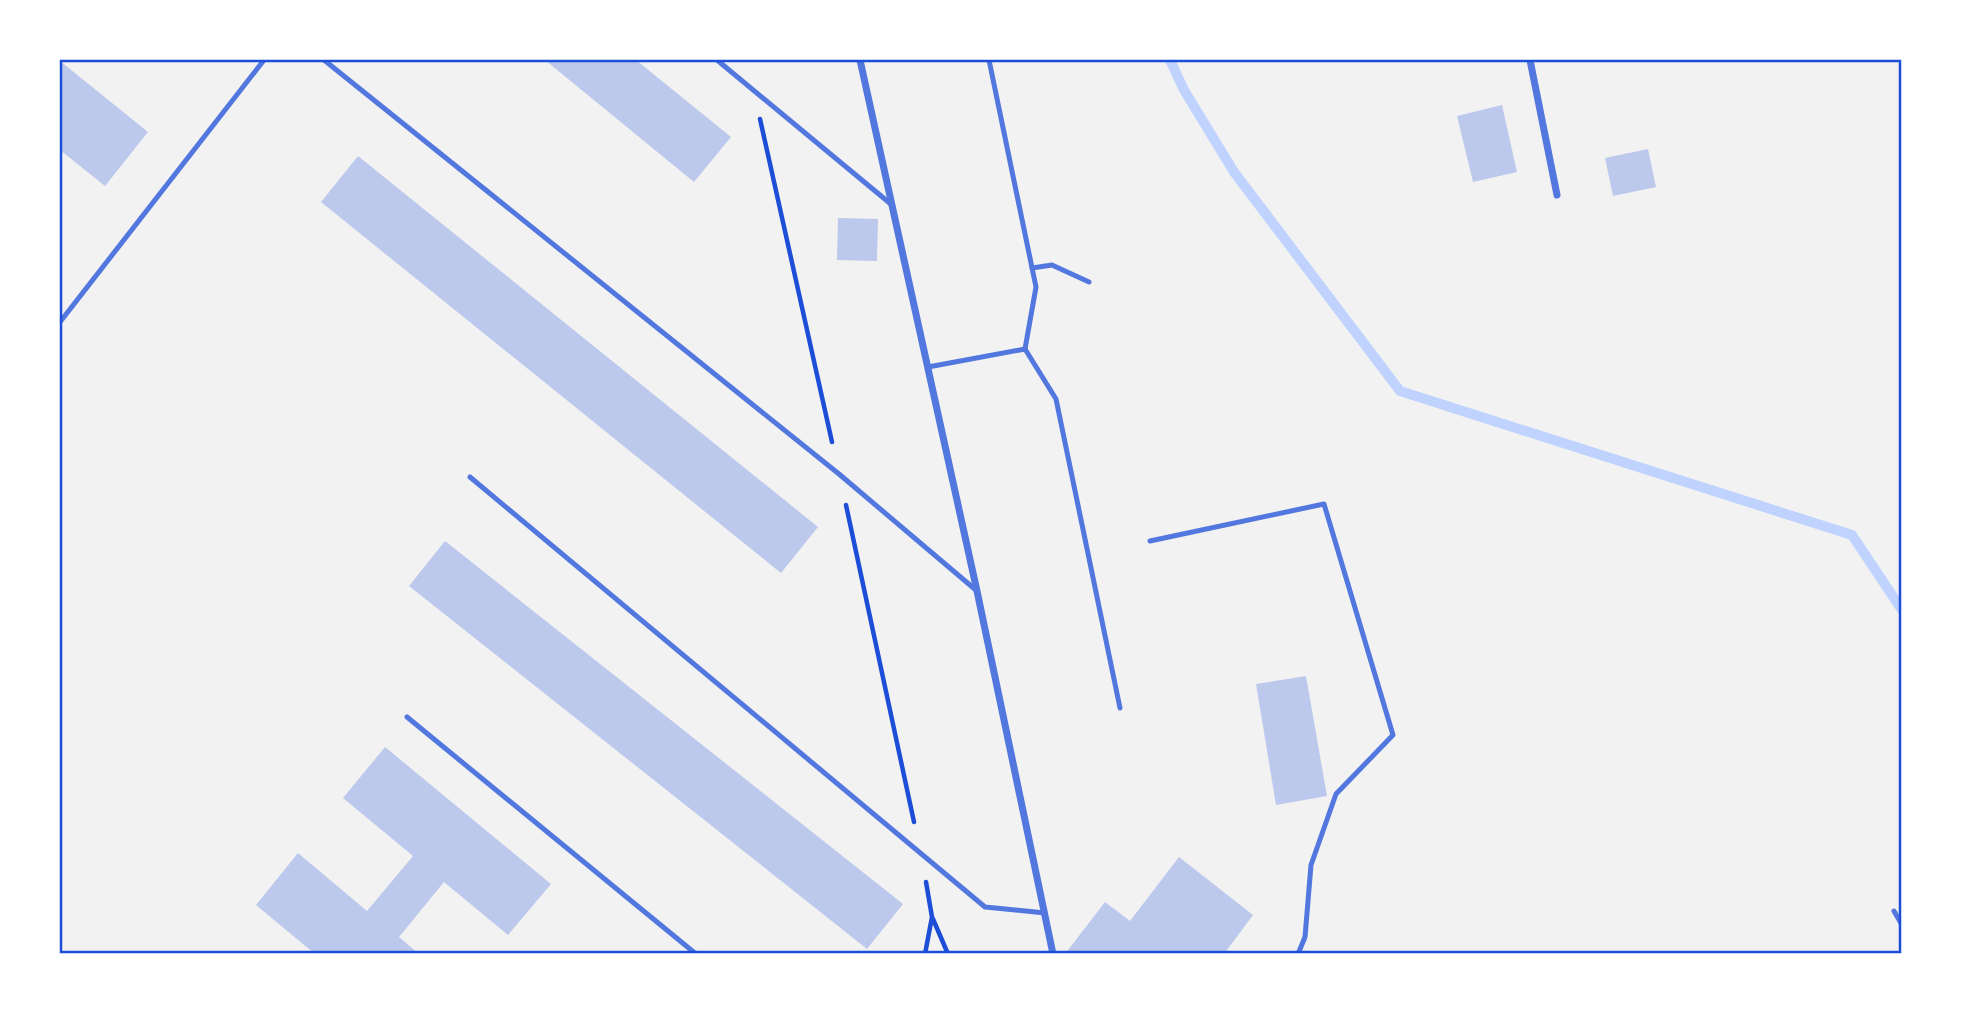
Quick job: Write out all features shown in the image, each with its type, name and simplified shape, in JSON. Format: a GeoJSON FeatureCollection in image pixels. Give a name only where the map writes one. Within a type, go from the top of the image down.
{"type":"FeatureCollection","features":[{"type":"Feature","properties":{"kind":"street"},"geometry":{"type":"LineString","coordinates":[[860,60],[978,591],[1053,954]]}},
{"type":"Feature","properties":{"kind":"street"},"geometry":{"type":"LineString","coordinates":[[1530,60],[1557,195]]}},
{"type":"Feature","properties":{"kind":"lane"},"geometry":{"type":"LineString","coordinates":[[60,322],[264,60]]}},
{"type":"Feature","properties":{"kind":"lane"},"geometry":{"type":"LineString","coordinates":[[324,60],[839,474],[978,591]]}},
{"type":"Feature","properties":{"kind":"lane"},"geometry":{"type":"LineString","coordinates":[[717,60],[892,205]]}},
{"type":"Feature","properties":{"kind":"lane"},"geometry":{"type":"LineString","coordinates":[[989,60],[1036,287],[1025,349],[1056,399],[1120,708]]}},
{"type":"Feature","properties":{"kind":"lane"},"geometry":{"type":"LineString","coordinates":[[1032,268],[1052,265],[1089,282]]}},
{"type":"Feature","properties":{"kind":"lane"},"geometry":{"type":"LineString","coordinates":[[928,367],[1025,349]]}},
{"type":"Feature","properties":{"kind":"lane"},"geometry":{"type":"LineString","coordinates":[[470,477],[985,907],[1045,913]]}},
{"type":"Feature","properties":{"kind":"lane"},"geometry":{"type":"LineString","coordinates":[[1150,541],[1324,504],[1393,735],[1336,794],[1311,865],[1305,937],[1298,954]]}},
{"type":"Feature","properties":{"kind":"lane"},"geometry":{"type":"LineString","coordinates":[[407,717],[696,954]]}},
{"type":"Feature","properties":{"kind":"lane"},"geometry":{"type":"LineString","coordinates":[[1895,911],[1902,925]]}},
{"type":"Feature","properties":{"kind":"path"},"geometry":{"type":"LineString","coordinates":[[753,90],[839,474],[932,917],[948,954]]}},
{"type":"Feature","properties":{"kind":"path"},"geometry":{"type":"LineString","coordinates":[[925,954],[932,917]]}},
{"type":"Feature","properties":{"kind":"building"},"geometry":{"type":"Polygon","coordinates":[[[545,60],[636,60],[731,137],[694,182],[545,60]]]}},
{"type":"Feature","properties":{"kind":"building"},"geometry":{"type":"Polygon","coordinates":[[[60,61],[148,132],[105,186],[60,150],[60,61]]]}},
{"type":"Feature","properties":{"kind":"building"},"geometry":{"type":"Polygon","coordinates":[[[1502,105],[1517,172],[1473,182],[1457,116],[1502,105]]]}},
{"type":"Feature","properties":{"kind":"building"},"geometry":{"type":"Polygon","coordinates":[[[1648,149],[1656,187],[1613,196],[1605,158],[1648,149]]]}},
{"type":"Feature","properties":{"kind":"building"},"geometry":{"type":"Polygon","coordinates":[[[358,156],[818,527],[781,573],[321,202],[358,156]]]}},
{"type":"Feature","properties":{"kind":"building"},"geometry":{"type":"Polygon","coordinates":[[[838,218],[878,219],[877,261],[837,260],[838,218]]]}},
{"type":"Feature","properties":{"kind":"building"},"geometry":{"type":"Polygon","coordinates":[[[445,541],[903,904],[867,949],[409,586],[445,541]]]}},
{"type":"Feature","properties":{"kind":"building"},"geometry":{"type":"Polygon","coordinates":[[[1306,676],[1327,796],[1276,805],[1256,684],[1306,676]]]}},
{"type":"Feature","properties":{"kind":"building"},"geometry":{"type":"Polygon","coordinates":[[[385,747],[551,884],[508,935],[444,882],[399,937],[419,954],[315,954],[256,905],[298,853],[367,911],[413,856],[343,798],[385,747]]]}},
{"type":"Feature","properties":{"kind":"building"},"geometry":{"type":"Polygon","coordinates":[[[1179,857],[1253,915],[1224,954],[1065,954],[1105,902],[1130,921],[1179,857]]]}},
{"type":"Feature","properties":{"kind":"waterway"},"geometry":{"type":"LineString","coordinates":[[1170,60],[1184,90],[1234,172],[1400,391],[1852,535],[1902,610]]}}]}
